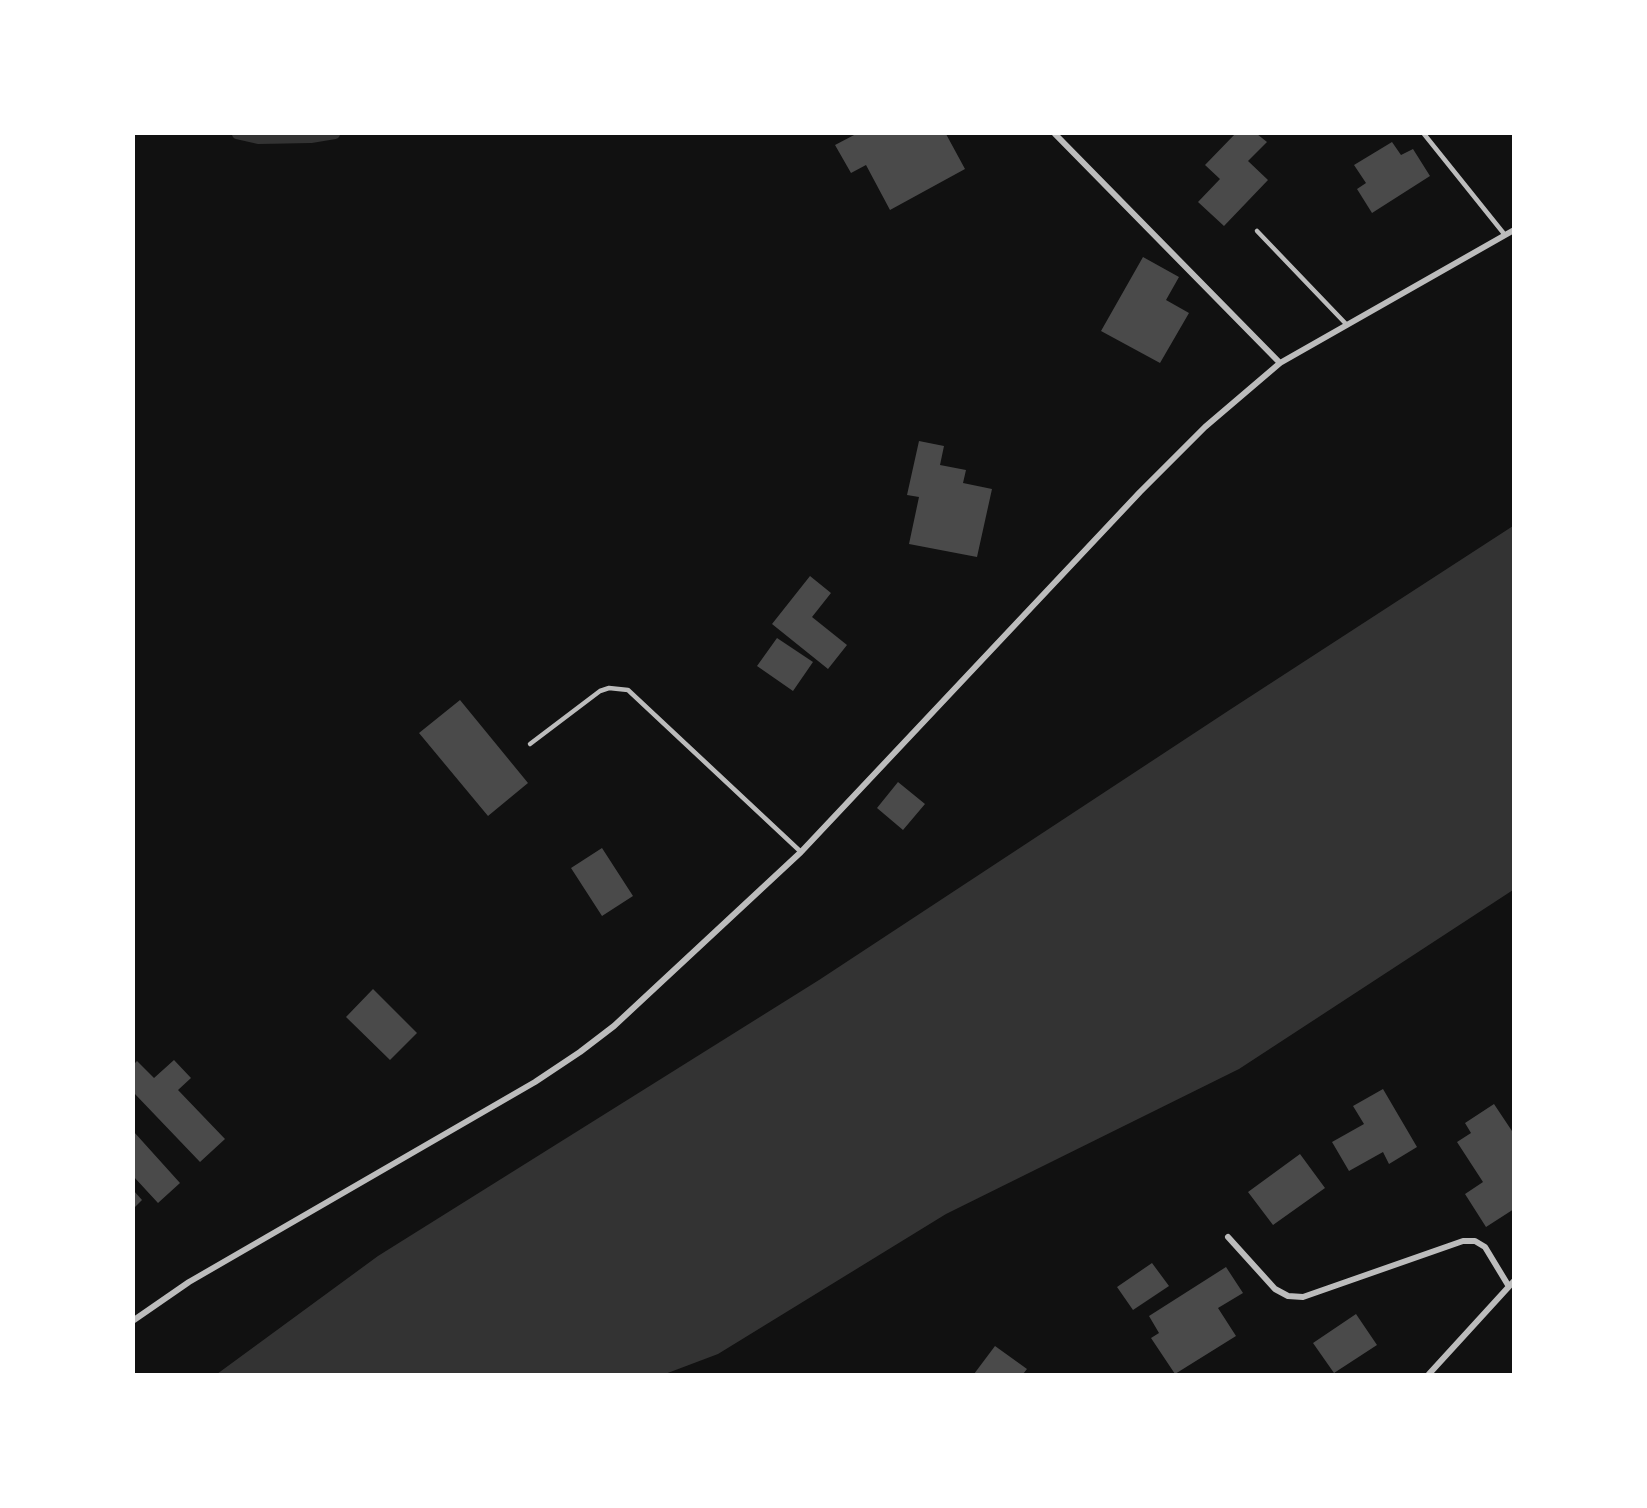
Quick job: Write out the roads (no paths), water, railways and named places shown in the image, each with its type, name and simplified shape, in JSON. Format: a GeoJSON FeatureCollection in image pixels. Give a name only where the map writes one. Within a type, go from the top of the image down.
{"type":"FeatureCollection","features":[{"type":"Feature","properties":{"kind":"street"},"geometry":{"type":"LineString","coordinates":[[1055,134],[1280,363]]}},
{"type":"Feature","properties":{"kind":"street"},"geometry":{"type":"LineString","coordinates":[[134,1320],[189,1282],[535,1082],[614,1026],[801,852],[1205,426],[1280,363],[1514,230]]}},
{"type":"Feature","properties":{"kind":"street"},"geometry":{"type":"LineString","coordinates":[[1228,1237],[1275,1289],[1288,1296],[1303,1297],[1463,1241],[1474,1241],[1485,1247],[1511,1283],[1430,1374]]}},
{"type":"Feature","properties":{"kind":"lane"},"geometry":{"type":"LineString","coordinates":[[1424,134],[1504,235]]}},
{"type":"Feature","properties":{"kind":"lane"},"geometry":{"type":"LineString","coordinates":[[1257,231],[1347,325]]}},
{"type":"Feature","properties":{"kind":"lane"},"geometry":{"type":"LineString","coordinates":[[530,744],[600,691],[609,688],[628,690],[801,852]]}},
{"type":"Feature","properties":{"kind":"waterway"},"geometry":{"type":"LineString","coordinates":[[237,134],[259,139],[311,138],[335,134]]}}]}
